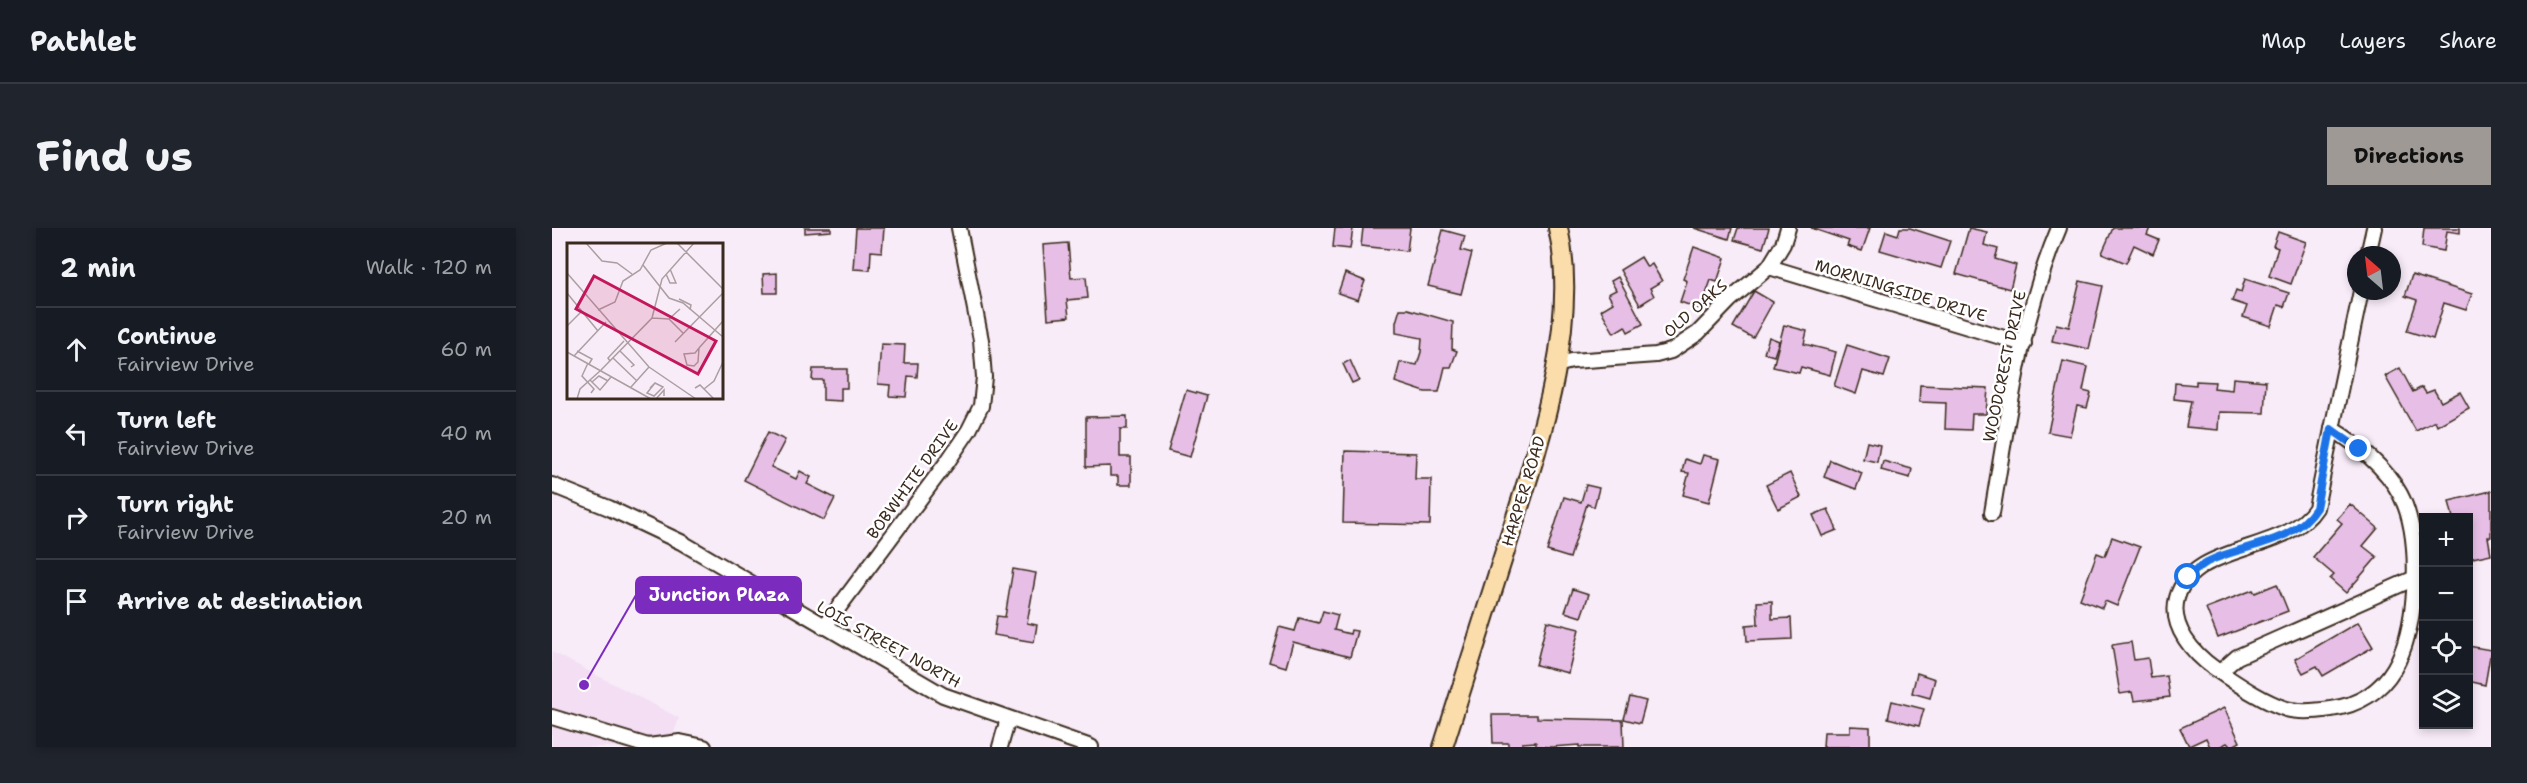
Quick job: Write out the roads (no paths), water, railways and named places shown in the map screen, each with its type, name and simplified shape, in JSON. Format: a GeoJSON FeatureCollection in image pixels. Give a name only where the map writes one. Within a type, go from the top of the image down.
{"type":"FeatureCollection","features":[{"type":"Feature","properties":{"kind":"main road","name":"HARPER ROAD"},"geometry":{"type":"LineString","coordinates":[[1443,747],[1539,442],[1556,365],[1563,300],[1564,268],[1558,228]]}},
{"type":"Feature","properties":{"kind":"street","name":"BOBWHITE DRIVE"},"geometry":{"type":"LineString","coordinates":[[824,627],[948,461],[969,430],[981,406],[984,377],[981,340],[959,228]]}},
{"type":"Feature","properties":{"kind":"street","name":"OLD OAKS"},"geometry":{"type":"LineString","coordinates":[[1556,365],[1656,355],[1671,351],[1698,333],[1730,300],[1769,267],[1783,244],[1788,228]]}},
{"type":"Feature","properties":{"kind":"street","name":"WOODCREST DRIVE"},"geometry":{"type":"LineString","coordinates":[[1992,513],[2024,344],[2048,254],[2059,228]]}},
{"type":"Feature","properties":{"kind":"street"},"geometry":{"type":"LineString","coordinates":[[2370,246],[2374,228]]}},
{"type":"Feature","properties":{"kind":"street","name":"MORNINGSIDE DRIVE"},"geometry":{"type":"LineString","coordinates":[[1769,267],[2024,344]]}},
{"type":"Feature","properties":{"kind":"street"},"geometry":{"type":"LineString","coordinates":[[2331,429],[2359,449],[2385,474],[2400,494],[2409,519],[2415,578],[2408,630],[2400,656],[2388,681],[2366,698],[2315,712],[2288,710],[2243,688],[2204,661],[2185,640],[2175,615],[2177,597],[2188,577],[2207,562],[2257,546],[2301,526],[2310,518],[2316,508],[2331,429],[2359,300]]}},
{"type":"Feature","properties":{"kind":"street","name":"LOIS STREET NORTH"},"geometry":{"type":"LineString","coordinates":[[552,484],[681,542],[943,695],[1008,720],[1091,747]]}},
{"type":"Feature","properties":{"kind":"street"},"geometry":{"type":"LineString","coordinates":[[2220,672],[2237,657],[2415,578]]}},
{"type":"Feature","properties":{"kind":"street"},"geometry":{"type":"LineString","coordinates":[[552,717],[636,745],[648,746],[680,742],[704,747]]}},
{"type":"Feature","properties":{"kind":"street"},"geometry":{"type":"LineString","coordinates":[[1000,747],[1008,720]]}},
{"type":"Feature","properties":{"kind":"place","name":"Junction Plaza"},"geometry":{"type":"Point","coordinates":[584,685]}}]}
